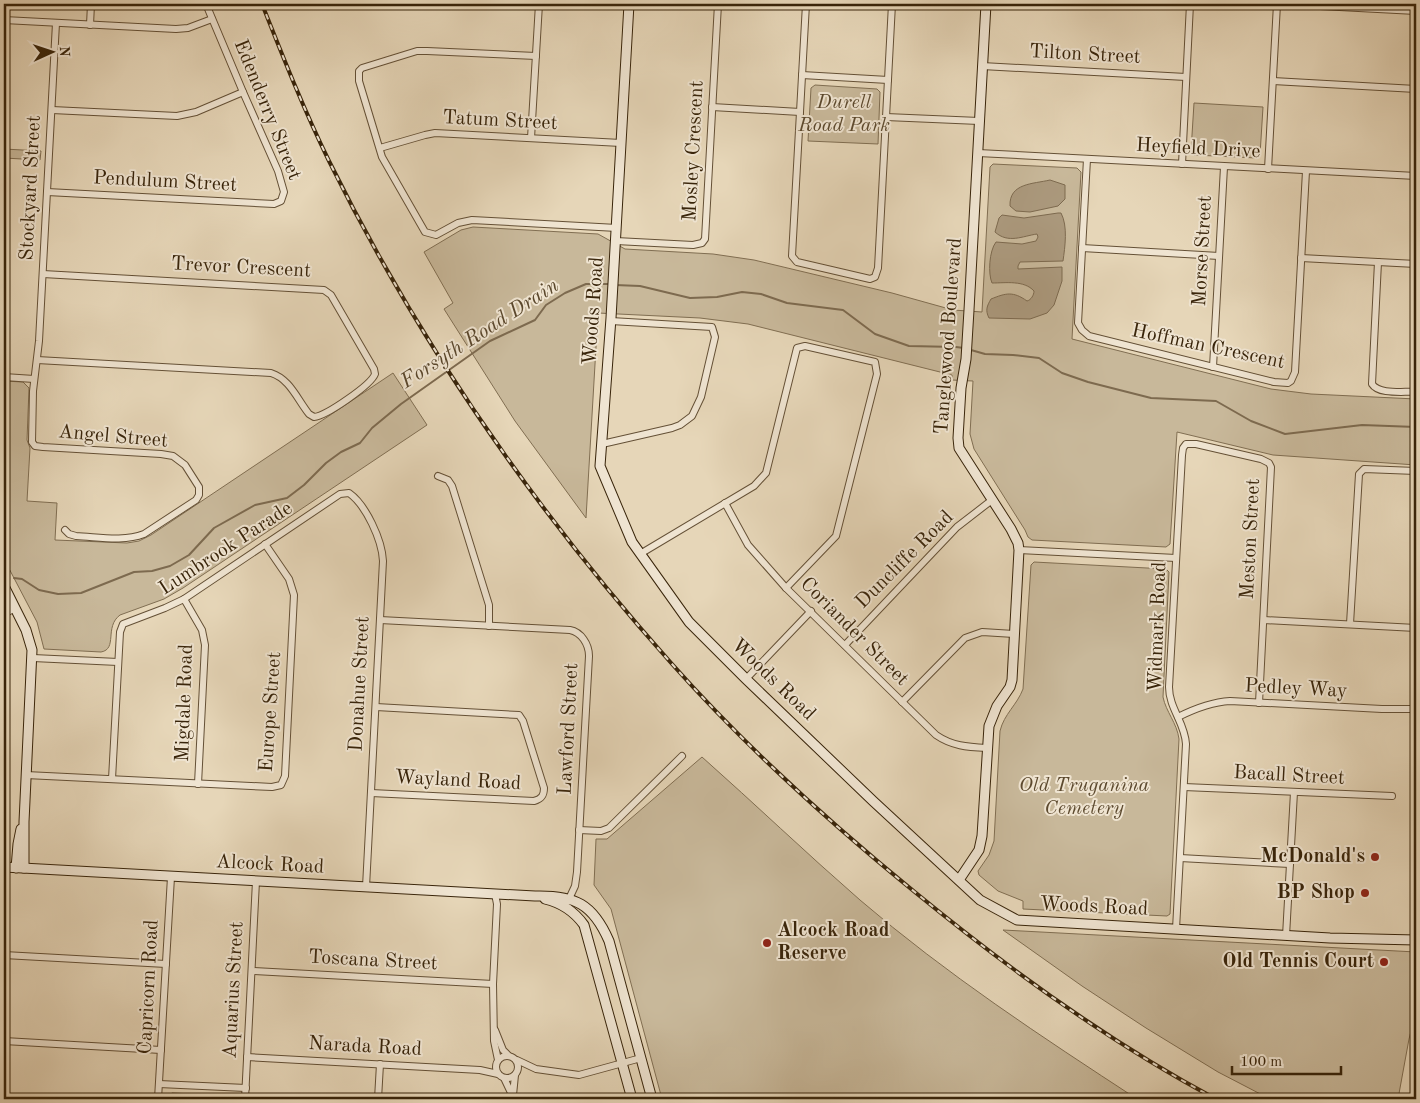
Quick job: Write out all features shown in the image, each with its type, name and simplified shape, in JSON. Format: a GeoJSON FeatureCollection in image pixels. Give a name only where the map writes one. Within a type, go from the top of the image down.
{"type":"FeatureCollection","features":[{"type":"Feature","properties":{"kind":"street"},"geometry":{"type":"LineString","coordinates":[[4,4],[4,12]]}},
{"type":"Feature","properties":{"kind":"street"},"geometry":{"type":"LineString","coordinates":[[90,25],[91,4]]}},
{"type":"Feature","properties":{"kind":"street","name":"Edenderry Street"},"geometry":{"type":"LineString","coordinates":[[206,4],[278,171],[284,192],[281,201]]}},
{"type":"Feature","properties":{"kind":"street"},"geometry":{"type":"LineString","coordinates":[[532,138],[539,4]]}},
{"type":"Feature","properties":{"kind":"street","name":"Woods Road"},"geometry":{"type":"LineString","coordinates":[[629,4],[616,241],[600,466],[632,542],[689,622],[873,801],[980,900],[1017,920],[1286,936],[1416,940]]}},
{"type":"Feature","properties":{"kind":"street","name":"Mosley Crescent"},"geometry":{"type":"LineString","coordinates":[[616,241],[693,245],[702,243],[705,239],[718,4]]}},
{"type":"Feature","properties":{"kind":"street"},"geometry":{"type":"LineString","coordinates":[[806,4],[792,250],[794,259],[803,263],[865,279],[875,277],[878,268],[892,4]]}},
{"type":"Feature","properties":{"kind":"street","name":"Tanglewood Boulevard"},"geometry":{"type":"LineString","coordinates":[[959,880],[979,850],[982,836],[987,748],[991,718],[1010,687],[1019,550],[1015,536],[959,448],[958,419],[962,377],[966,359],[986,4]]}},
{"type":"Feature","properties":{"kind":"street"},"geometry":{"type":"LineString","coordinates":[[1182,164],[1190,4]]}},
{"type":"Feature","properties":{"kind":"street"},"geometry":{"type":"LineString","coordinates":[[1268,168],[1277,4]]}},
{"type":"Feature","properties":{"kind":"street"},"geometry":{"type":"LineString","coordinates":[[1282,4],[1416,11]]}},
{"type":"Feature","properties":{"kind":"street"},"geometry":{"type":"LineString","coordinates":[[4,20],[176,30],[188,28],[212,19]]}},
{"type":"Feature","properties":{"kind":"street","name":"Stockyard Street"},"geometry":{"type":"LineString","coordinates":[[33,444],[31,434],[34,379],[43,274],[56,23]]}},
{"type":"Feature","properties":{"kind":"street"},"geometry":{"type":"LineString","coordinates":[[536,56],[417,51],[368,66],[359,71],[359,81],[385,162],[425,232],[436,235],[458,223],[472,220],[616,228]]}},
{"type":"Feature","properties":{"kind":"street","name":"Tilton Street"},"geometry":{"type":"LineString","coordinates":[[982,66],[1186,77]]}},
{"type":"Feature","properties":{"kind":"street"},"geometry":{"type":"LineString","coordinates":[[802,75],[888,80]]}},
{"type":"Feature","properties":{"kind":"street"},"geometry":{"type":"LineString","coordinates":[[1273,81],[1416,89]]}},
{"type":"Feature","properties":{"kind":"street"},"geometry":{"type":"LineString","coordinates":[[52,110],[182,116],[243,92]]}},
{"type":"Feature","properties":{"kind":"street"},"geometry":{"type":"LineString","coordinates":[[712,107],[800,112]]}},
{"type":"Feature","properties":{"kind":"street"},"geometry":{"type":"LineString","coordinates":[[886,117],[980,121]]}},
{"type":"Feature","properties":{"kind":"street","name":"Tatum Street"},"geometry":{"type":"LineString","coordinates":[[380,148],[425,134],[435,133],[621,143]]}},
{"type":"Feature","properties":{"kind":"street","name":"Heyfield Drive"},"geometry":{"type":"LineString","coordinates":[[978,153],[1416,176]]}},
{"type":"Feature","properties":{"kind":"street","name":"Hoffman Crescent"},"geometry":{"type":"LineString","coordinates":[[1087,159],[1078,323],[1084,334],[1283,383],[1288,383],[1294,378],[1306,171]]}},
{"type":"Feature","properties":{"kind":"street","name":"Morse Street"},"geometry":{"type":"LineString","coordinates":[[1213,367],[1224,167]]}},
{"type":"Feature","properties":{"kind":"street","name":"Pendulum Street"},"geometry":{"type":"LineString","coordinates":[[47,192],[274,204],[281,201]]}},
{"type":"Feature","properties":{"kind":"street"},"geometry":{"type":"LineString","coordinates":[[1082,248],[1219,256]]}},
{"type":"Feature","properties":{"kind":"street"},"geometry":{"type":"LineString","coordinates":[[1301,258],[1416,264]]}},
{"type":"Feature","properties":{"kind":"street"},"geometry":{"type":"LineString","coordinates":[[1378,262],[1372,384],[1381,390],[1416,392]]}},
{"type":"Feature","properties":{"kind":"street","name":"Trevor Crescent"},"geometry":{"type":"LineString","coordinates":[[37,360],[271,373],[286,381],[309,414],[317,417],[368,384],[375,374],[372,364],[330,295],[324,290],[43,274]]}},
{"type":"Feature","properties":{"kind":"street"},"geometry":{"type":"LineString","coordinates":[[602,444],[672,428],[680,425],[692,416],[701,397],[715,337],[712,327],[611,319]]}},
{"type":"Feature","properties":{"kind":"street"},"geometry":{"type":"LineString","coordinates":[[640,554],[754,486],[766,473],[797,348],[805,346],[875,362],[877,374],[836,536],[786,588]]}},
{"type":"Feature","properties":{"kind":"street"},"geometry":{"type":"LineString","coordinates":[[4,377],[34,379]]}},
{"type":"Feature","properties":{"kind":"street","name":"Angel Street"},"geometry":{"type":"LineString","coordinates":[[33,444],[43,447],[168,455],[177,458],[184,465],[199,487],[199,495],[196,500],[144,534],[136,537],[76,536],[69,534],[65,530]]}},
{"type":"Feature","properties":{"kind":"street","name":"Widmark Road"},"geometry":{"type":"LineString","coordinates":[[1176,929],[1186,735],[1169,695],[1182,455],[1186,444]]}},
{"type":"Feature","properties":{"kind":"street","name":"Meston Street"},"geometry":{"type":"LineString","coordinates":[[1186,444],[1196,444],[1261,459],[1269,463],[1271,467],[1259,703]]}},
{"type":"Feature","properties":{"kind":"street"},"geometry":{"type":"LineString","coordinates":[[1350,624],[1359,474],[1364,469],[1416,471]]}},
{"type":"Feature","properties":{"kind":"street"},"geometry":{"type":"LineString","coordinates":[[438,476],[448,480],[452,486],[489,605],[489,626]]}},
{"type":"Feature","properties":{"kind":"street","name":"Lumbrook Parade"},"geometry":{"type":"LineString","coordinates":[[112,779],[120,629],[123,624],[184,599],[340,494],[349,493]]}},
{"type":"Feature","properties":{"kind":"street","name":"Donahue Street"},"geometry":{"type":"LineString","coordinates":[[349,493],[374,528],[381,547],[383,568],[366,887]]}},
{"type":"Feature","properties":{"kind":"street","name":"Duncliffe Road"},"geometry":{"type":"LineString","coordinates":[[845,645],[957,527],[992,500]]}},
{"type":"Feature","properties":{"kind":"street","name":"Coriander Street"},"geometry":{"type":"LineString","coordinates":[[726,504],[748,545],[786,588],[936,735],[946,742],[958,746],[987,748]]}},
{"type":"Feature","properties":{"kind":"street","name":"Europe Street"},"geometry":{"type":"LineString","coordinates":[[26,775],[272,787],[281,785],[284,781],[294,595],[289,579],[265,544]]}},
{"type":"Feature","properties":{"kind":"street"},"geometry":{"type":"LineString","coordinates":[[1019,550],[1176,558]]}},
{"type":"Feature","properties":{"kind":"street"},"geometry":{"type":"LineString","coordinates":[[4,586],[29,636],[32,658],[24,822],[18,844],[20,868]]}},
{"type":"Feature","properties":{"kind":"street","name":"Migdale Road"},"geometry":{"type":"LineString","coordinates":[[184,599],[202,630],[206,645],[198,784]]}},
{"type":"Feature","properties":{"kind":"street"},"geometry":{"type":"LineString","coordinates":[[4,614],[16,608]]}},
{"type":"Feature","properties":{"kind":"street"},"geometry":{"type":"LineString","coordinates":[[746,679],[811,612]]}},
{"type":"Feature","properties":{"kind":"street","name":"Lawford Street"},"geometry":{"type":"LineString","coordinates":[[380,620],[573,631],[589,647],[577,877],[568,903]]}},
{"type":"Feature","properties":{"kind":"street"},"geometry":{"type":"LineString","coordinates":[[1264,620],[1416,628]]}},
{"type":"Feature","properties":{"kind":"street"},"geometry":{"type":"LineString","coordinates":[[902,702],[965,638],[982,632],[1014,634]]}},
{"type":"Feature","properties":{"kind":"street"},"geometry":{"type":"LineString","coordinates":[[32,658],[118,662]]}},
{"type":"Feature","properties":{"kind":"street","name":"Pedley Way"},"geometry":{"type":"LineString","coordinates":[[1178,717],[1190,711],[1220,702],[1416,709]]}},
{"type":"Feature","properties":{"kind":"street","name":"Wayland Road"},"geometry":{"type":"LineString","coordinates":[[371,793],[534,801],[544,794],[544,788],[525,725],[519,715],[376,706]]}},
{"type":"Feature","properties":{"kind":"street"},"geometry":{"type":"LineString","coordinates":[[580,830],[604,831],[609,828],[682,756]]}},
{"type":"Feature","properties":{"kind":"street","name":"Bacall Street"},"geometry":{"type":"LineString","coordinates":[[1184,787],[1392,796]]}},
{"type":"Feature","properties":{"kind":"street"},"geometry":{"type":"LineString","coordinates":[[1286,936],[1294,792]]}},
{"type":"Feature","properties":{"kind":"street"},"geometry":{"type":"LineString","coordinates":[[1180,858],[1290,864]]}},
{"type":"Feature","properties":{"kind":"street","name":"Alcock Road"},"geometry":{"type":"LineString","coordinates":[[4,867],[256,882],[558,896],[568,903],[580,904],[595,915],[603,927],[609,941],[652,1099]]}},
{"type":"Feature","properties":{"kind":"street","name":"Capricorn Road"},"geometry":{"type":"LineString","coordinates":[[158,1099],[171,877]]}},
{"type":"Feature","properties":{"kind":"street","name":"Aquarius Street"},"geometry":{"type":"LineString","coordinates":[[245,1099],[256,882]]}},
{"type":"Feature","properties":{"kind":"street"},"geometry":{"type":"LineString","coordinates":[[496,894],[493,984],[496,1068],[514,1098]]}},
{"type":"Feature","properties":{"kind":"street"},"geometry":{"type":"LineString","coordinates":[[568,903],[587,932],[632,1099]]}},
{"type":"Feature","properties":{"kind":"street"},"geometry":{"type":"LineString","coordinates":[[4,1002],[5,955],[166,964]]}},
{"type":"Feature","properties":{"kind":"street","name":"Toscana Street"},"geometry":{"type":"LineString","coordinates":[[252,971],[493,984]]}},
{"type":"Feature","properties":{"kind":"street"},"geometry":{"type":"LineString","coordinates":[[495,1029],[503,1050],[508,1055],[536,1069],[579,1075],[642,1058]]}},
{"type":"Feature","properties":{"kind":"street"},"geometry":{"type":"LineString","coordinates":[[4,1041],[161,1050]]}},
{"type":"Feature","properties":{"kind":"street"},"geometry":{"type":"LineString","coordinates":[[497,1061],[508,1055]]}},
{"type":"Feature","properties":{"kind":"street","name":"Narada Road"},"geometry":{"type":"LineString","coordinates":[[247,1057],[480,1070],[501,1076]]}},
{"type":"Feature","properties":{"kind":"street"},"geometry":{"type":"LineString","coordinates":[[514,1098],[518,1066],[516,1060]]}},
{"type":"Feature","properties":{"kind":"street","name":"Narada Road"},"geometry":{"type":"LineString","coordinates":[[480,1070],[497,1061]]}},
{"type":"Feature","properties":{"kind":"street"},"geometry":{"type":"LineString","coordinates":[[378,1099],[380,1064]]}},
{"type":"Feature","properties":{"kind":"street"},"geometry":{"type":"LineString","coordinates":[[501,1076],[509,1078],[516,1074],[536,1069]]}},
{"type":"Feature","properties":{"kind":"street"},"geometry":{"type":"LineString","coordinates":[[159,1084],[246,1088]]}},
{"type":"Feature","properties":{"kind":"green space","name":"Durell Road Park"},"geometry":{"type":"Polygon","coordinates":[[[815,85],[877,89],[880,92],[878,144],[808,141],[811,88],[815,85]]]}},
{"type":"Feature","properties":{"kind":"green space"},"geometry":{"type":"Polygon","coordinates":[[[1194,103],[1263,107],[1260,155],[1257,158],[1194,155],[1191,151],[1194,103]]]}},
{"type":"Feature","properties":{"kind":"green space"},"geometry":{"type":"Polygon","coordinates":[[[4,149],[41,151],[40,160],[4,158],[4,149]]]}},
{"type":"Feature","properties":{"kind":"green space"},"geometry":{"type":"Polygon","coordinates":[[[993,164],[1077,168],[1081,172],[1072,339],[1271,389],[1311,394],[1416,399],[1416,465],[1273,455],[1177,432],[1170,544],[1166,547],[1032,540],[1028,537],[974,449],[970,434],[973,381],[952,380],[952,375],[748,324],[700,318],[598,313],[586,518],[515,421],[444,309],[453,303],[424,252],[461,230],[473,227],[598,234],[625,249],[713,254],[754,260],[892,293],[953,310],[982,312],[990,167],[993,164]]]}},
{"type":"Feature","properties":{"kind":"green space"},"geometry":{"type":"Polygon","coordinates":[[[393,373],[427,425],[183,588],[164,599],[120,615],[113,625],[109,647],[106,650],[101,652],[44,649],[37,622],[4,559],[4,381],[23,382],[29,388],[27,440],[30,448],[27,501],[57,503],[55,540],[127,543],[139,541],[151,535],[393,373]]]}},
{"type":"Feature","properties":{"kind":"green space","name":"Old Truganina Cemetery"},"geometry":{"type":"Polygon","coordinates":[[[1034,562],[1166,569],[1169,572],[1163,697],[1179,739],[1170,914],[1167,916],[1023,909],[1023,901],[998,891],[979,875],[978,871],[989,855],[994,841],[1000,731],[1004,720],[1023,689],[1031,565],[1034,562]]]}},
{"type":"Feature","properties":{"kind":"green space","name":"Alcock Road Reserve"},"geometry":{"type":"Polygon","coordinates":[[[702,757],[860,900],[926,954],[995,1004],[1137,1099],[662,1099],[611,909],[594,885],[596,839],[607,839],[702,757]]]}},
{"type":"Feature","properties":{"kind":"green space"},"geometry":{"type":"Polygon","coordinates":[[[1003,930],[1416,952],[1416,1012],[1398,1099],[1270,1099],[1218,1072],[1146,1028],[1082,986],[1003,930]]]}},
{"type":"Feature","properties":{"kind":"green space"},"geometry":{"type":"Polygon","coordinates":[[[172,1093],[233,1096],[237,1099],[168,1099],[168,1096],[172,1093]]]}},
{"type":"Feature","properties":{"kind":"shaded area"},"geometry":{"type":"Polygon","coordinates":[[[1050,180],[1065,185],[1065,199],[1058,206],[1030,212],[1016,211],[1010,206],[1013,193],[1018,189],[1030,184],[1050,180]]]}},
{"type":"Feature","properties":{"kind":"shaded area"},"geometry":{"type":"Polygon","coordinates":[[[1061,213],[1065,230],[1063,261],[1020,262],[1018,266],[1018,269],[1062,267],[1062,281],[1054,305],[1047,313],[1030,319],[989,318],[987,308],[991,299],[1001,295],[1013,294],[1027,301],[1034,293],[1030,287],[1025,285],[992,283],[990,262],[996,242],[1022,244],[1036,241],[1038,237],[1037,234],[1016,238],[1000,236],[995,232],[999,218],[1002,215],[1024,218],[1061,213]]]}},
{"type":"Feature","properties":{"kind":"waterway","name":"Forsyth Road Drain"},"geometry":{"type":"LineString","coordinates":[[14,578],[22,579],[39,590],[58,594],[81,593],[134,572],[152,571],[170,566],[189,555],[214,528],[255,505],[287,498],[304,485],[326,463],[341,452],[360,443],[372,428],[401,404],[490,341],[535,320],[546,305],[565,293],[586,284],[610,284]]}},
{"type":"Feature","properties":{"kind":"waterway","name":"Forsyth Road Drain"},"geometry":{"type":"LineString","coordinates":[[615,285],[640,286],[690,298],[717,297],[742,292],[761,294],[787,303],[843,310],[875,334],[909,346],[964,348]]}},
{"type":"Feature","properties":{"kind":"waterway","name":"Forsyth Road Drain"},"geometry":{"type":"LineString","coordinates":[[971,350],[985,354],[1039,358],[1062,373],[1088,382],[1151,398],[1216,401],[1251,421],[1285,434],[1362,425],[1416,427]]}},
{"type":"Feature","properties":{"kind":"railway"},"geometry":{"type":"LineString","coordinates":[[262,4],[302,103],[329,161],[364,229],[441,360],[528,486],[574,547],[672,664],[729,725],[821,812],[951,922],[1061,1004],[1137,1054],[1216,1099]]}},
{"type":"Feature","properties":{"kind":"place","name":"McDonald's"},"geometry":{"type":"Point","coordinates":[1375,857]}},
{"type":"Feature","properties":{"kind":"place","name":"BP Shop"},"geometry":{"type":"Point","coordinates":[1365,893]}},
{"type":"Feature","properties":{"kind":"place","name":"Alcock Road Reserve"},"geometry":{"type":"Point","coordinates":[767,943]}},
{"type":"Feature","properties":{"kind":"place","name":"Old Tennis Court"},"geometry":{"type":"Point","coordinates":[1384,962]}}]}
